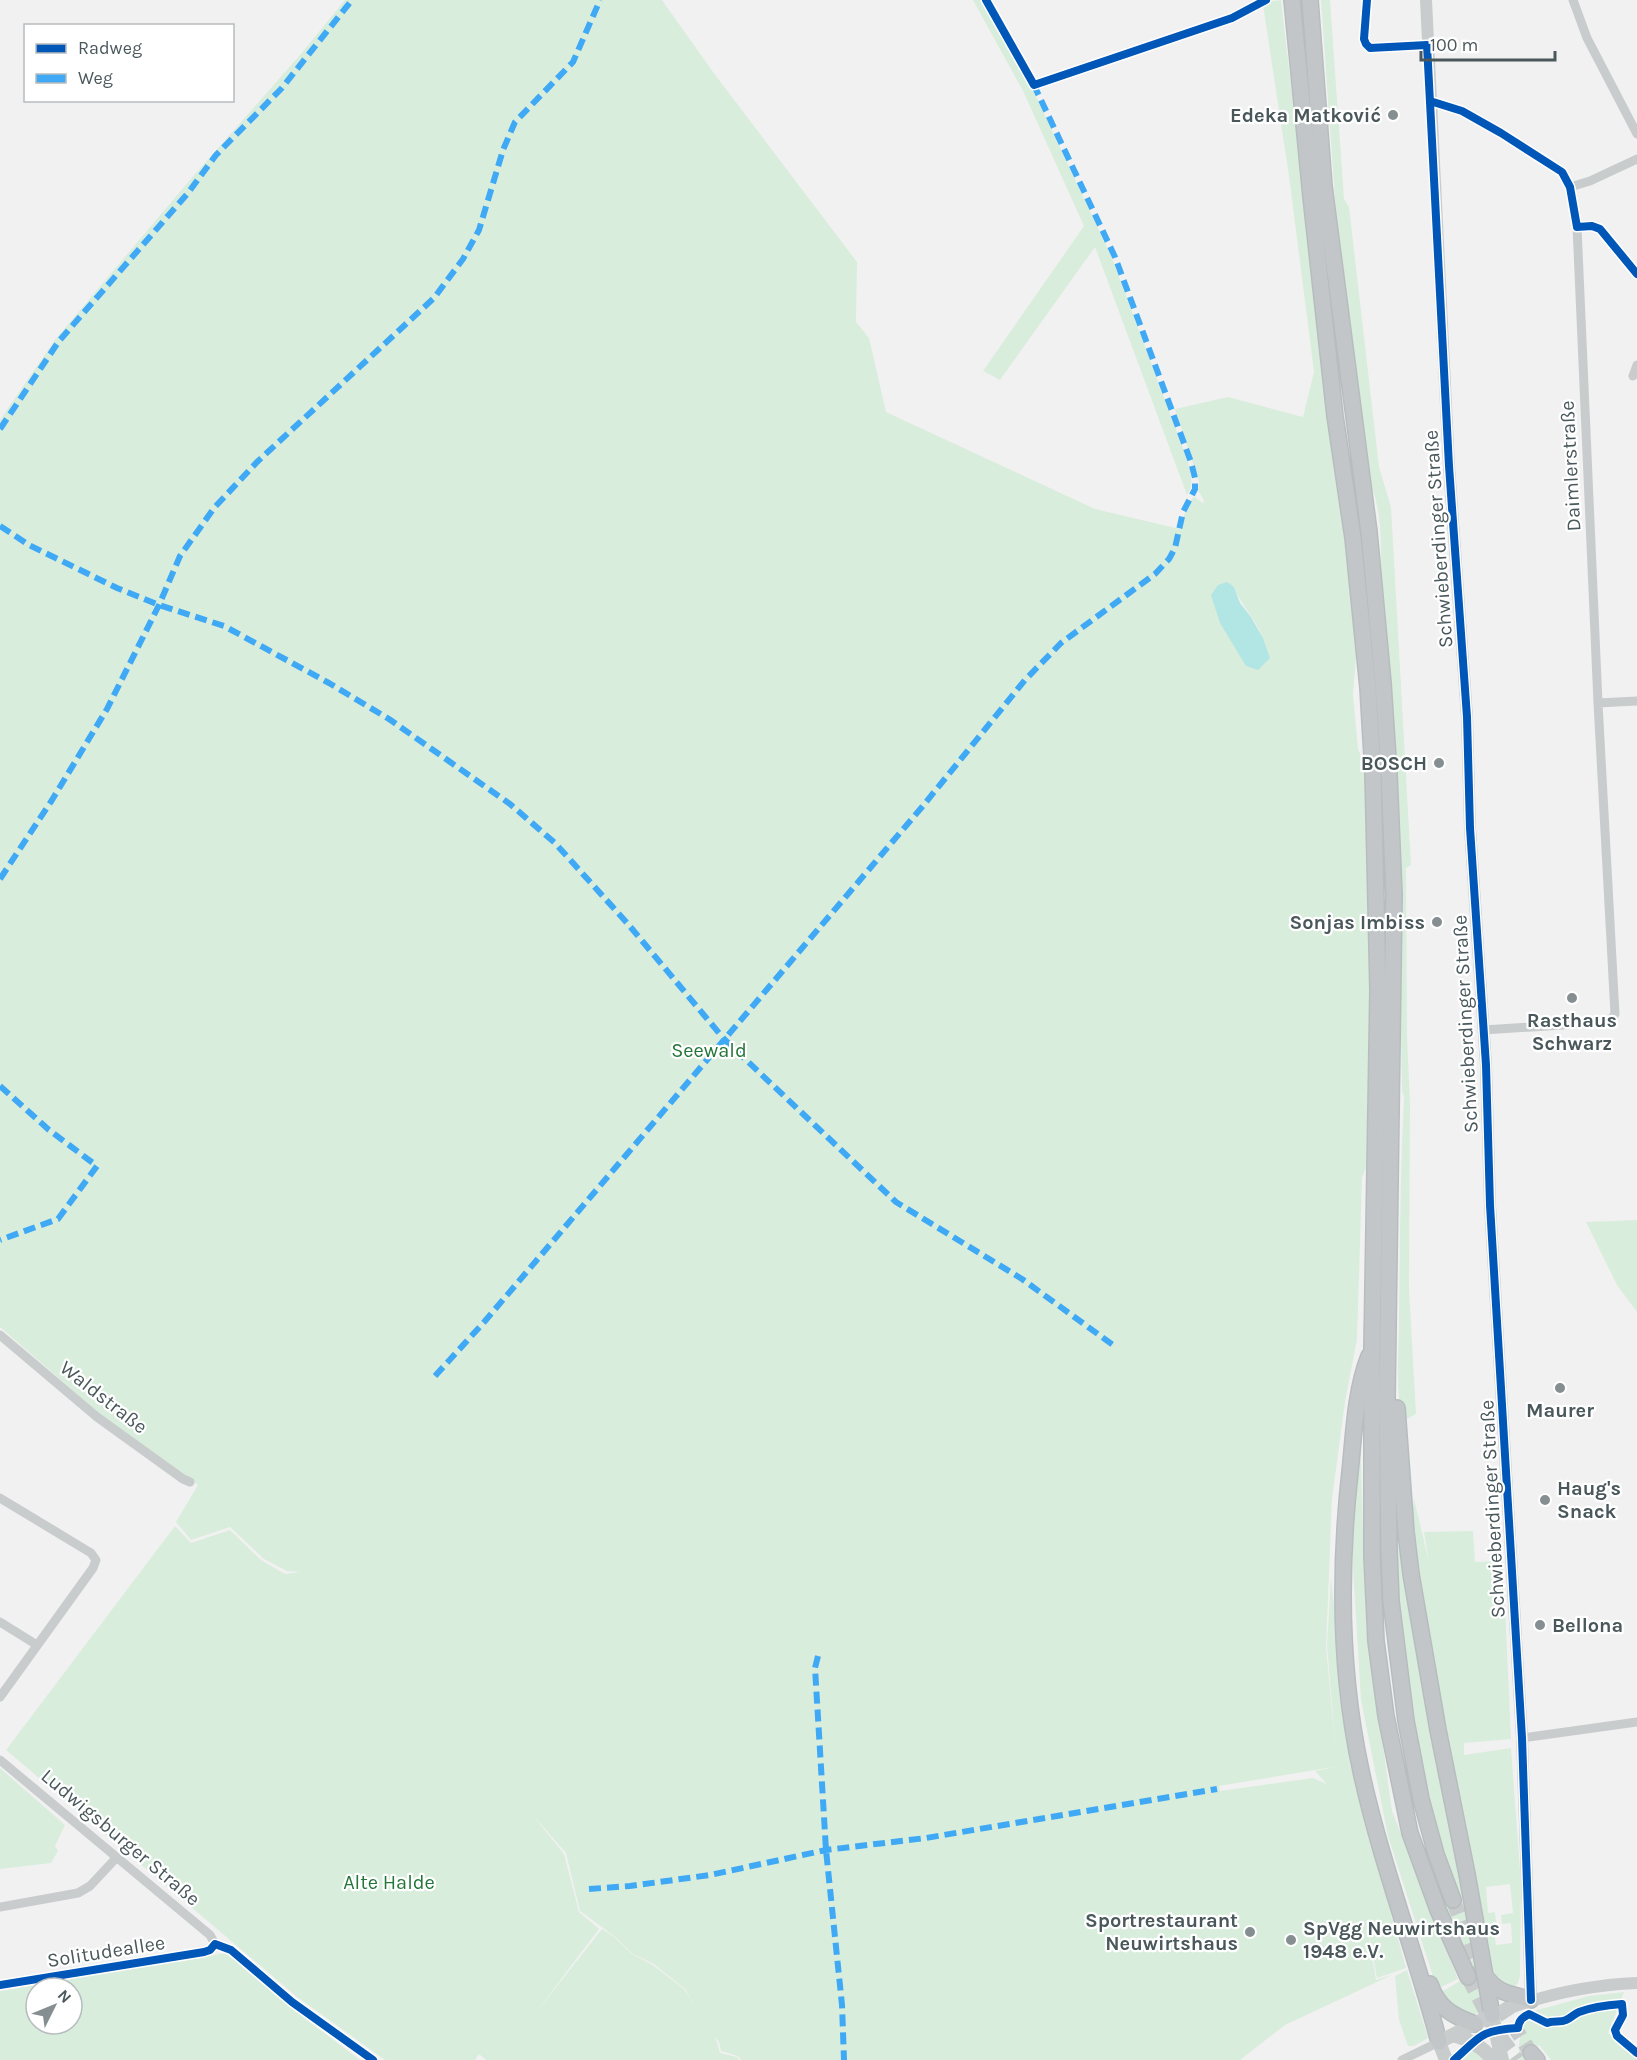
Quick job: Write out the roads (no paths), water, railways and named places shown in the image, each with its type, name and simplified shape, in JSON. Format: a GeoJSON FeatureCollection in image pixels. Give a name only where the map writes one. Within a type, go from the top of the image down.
{"type":"FeatureCollection","features":[{"type":"Feature","properties":{"kind":"highway"},"geometry":{"type":"LineString","coordinates":[[1292,0],[1334,404],[1353,538],[1373,763],[1377,1002],[1372,1348],[1372,1556],[1376,1641],[1386,1716],[1410,1833],[1438,1910],[1468,1977]]}},
{"type":"Feature","properties":{"kind":"highway"},"geometry":{"type":"LineString","coordinates":[[1310,0],[1324,186],[1369,532],[1387,751],[1394,895],[1389,1551],[1395,1636],[1406,1721],[1421,1798],[1436,1854],[1453,1900]]}},
{"type":"Feature","properties":{"kind":"highway"},"geometry":{"type":"LineString","coordinates":[[1389,1320],[1395,1347],[1401,1469],[1411,1574],[1492,2015]]}},
{"type":"Feature","properties":{"kind":"highway"},"geometry":{"type":"LineString","coordinates":[[1372,1348],[1361,1376],[1348,1488],[1345,1541],[1345,1643],[1351,1706],[1361,1769],[1384,1860],[1439,2042]]}},
{"type":"Feature","properties":{"kind":"highway"},"geometry":{"type":"LineString","coordinates":[[1415,1961],[1426,1971],[1432,1991],[1444,2009],[1453,2016],[1475,2024]]}},
{"type":"Feature","properties":{"kind":"highway"},"geometry":{"type":"LineString","coordinates":[[1485,1976],[1493,1987],[1500,1991],[1531,2000]]}},
{"type":"Feature","properties":{"kind":"main road"},"geometry":{"type":"LineString","coordinates":[[1446,2060],[1439,2042],[1492,2015],[1502,2060]]}},
{"type":"Feature","properties":{"kind":"main road"},"geometry":{"type":"LineString","coordinates":[[1453,2035],[1472,2041],[1493,2060]]}},
{"type":"Feature","properties":{"kind":"street"},"geometry":{"type":"LineString","coordinates":[[1366,44],[1367,0]]}},
{"type":"Feature","properties":{"kind":"street","name":"Schwieberdinger Straße"},"geometry":{"type":"LineString","coordinates":[[1426,0],[1449,456],[1467,717],[1470,828],[1522,1738],[1531,2000]]}},
{"type":"Feature","properties":{"kind":"street"},"geometry":{"type":"LineString","coordinates":[[1573,0],[1587,38],[1637,134]]}},
{"type":"Feature","properties":{"kind":"street"},"geometry":{"type":"LineString","coordinates":[[1430,101],[1462,111],[1501,132],[1562,172],[1570,187],[1590,181],[1637,159]]}},
{"type":"Feature","properties":{"kind":"street","name":"Daimlerstraße"},"geometry":{"type":"LineString","coordinates":[[1483,1030],[1609,1022],[1615,1014],[1598,703],[1577,227],[1570,187]]}},
{"type":"Feature","properties":{"kind":"street"},"geometry":{"type":"LineString","coordinates":[[1577,227],[1592,226],[1600,229],[1637,274]]}},
{"type":"Feature","properties":{"kind":"street"},"geometry":{"type":"LineString","coordinates":[[1633,376],[1637,365]]}},
{"type":"Feature","properties":{"kind":"street"},"geometry":{"type":"LineString","coordinates":[[1598,703],[1637,700]]}},
{"type":"Feature","properties":{"kind":"street","name":"Waldstraße"},"geometry":{"type":"LineString","coordinates":[[0,1335],[98,1417],[159,1463],[190,1482]]}},
{"type":"Feature","properties":{"kind":"street"},"geometry":{"type":"LineString","coordinates":[[0,1498],[91,1553],[96,1560],[93,1568],[0,1697]]}},
{"type":"Feature","properties":{"kind":"street"},"geometry":{"type":"LineString","coordinates":[[0,1622],[37,1645]]}},
{"type":"Feature","properties":{"kind":"street"},"geometry":{"type":"LineString","coordinates":[[1522,1738],[1637,1722]]}},
{"type":"Feature","properties":{"kind":"street","name":"Ludwigsburger Straße"},"geometry":{"type":"LineString","coordinates":[[0,1760],[210,1935],[215,1944]]}},
{"type":"Feature","properties":{"kind":"street"},"geometry":{"type":"LineString","coordinates":[[0,1907],[78,1893],[90,1886],[117,1857]]}},
{"type":"Feature","properties":{"kind":"street","name":"Solitudeallee"},"geometry":{"type":"LineString","coordinates":[[0,1985],[204,1952],[210,1950],[215,1944]]}},
{"type":"Feature","properties":{"kind":"street"},"geometry":{"type":"LineString","coordinates":[[1492,2015],[1531,2000],[1599,1986],[1637,1983]]}},
{"type":"Feature","properties":{"kind":"street"},"geometry":{"type":"LineString","coordinates":[[1402,2060],[1439,2042]]}},
{"type":"Feature","properties":{"kind":"water"},"geometry":{"type":"Polygon","coordinates":[[[1227,582],[1234,587],[1240,603],[1263,638],[1270,658],[1258,670],[1246,666],[1220,623],[1211,595],[1218,585],[1227,582]]]}},
{"type":"Feature","properties":{"kind":"tunnel"},"geometry":{"type":"LineString","coordinates":[[1453,1900],[1472,1950],[1498,2002],[1531,2053]]}},
{"type":"Feature","properties":{"kind":"tunnel"},"geometry":{"type":"LineString","coordinates":[[1468,1977],[1496,2031],[1517,2060]]}},
{"type":"Feature","properties":{"kind":"place","name":"Edeka Matković"},"geometry":{"type":"Point","coordinates":[1393,115]}},
{"type":"Feature","properties":{"kind":"place","name":"BOSCH"},"geometry":{"type":"Point","coordinates":[1439,763]}},
{"type":"Feature","properties":{"kind":"place","name":"Sonjas Imbiss"},"geometry":{"type":"Point","coordinates":[1437,922]}},
{"type":"Feature","properties":{"kind":"place","name":"Rasthaus Schwarz"},"geometry":{"type":"Point","coordinates":[1572,998]}},
{"type":"Feature","properties":{"kind":"place","name":"Maurer"},"geometry":{"type":"Point","coordinates":[1560,1388]}},
{"type":"Feature","properties":{"kind":"place","name":"Haug's Snack"},"geometry":{"type":"Point","coordinates":[1545,1500]}},
{"type":"Feature","properties":{"kind":"place","name":"Bellona"},"geometry":{"type":"Point","coordinates":[1540,1625]}},
{"type":"Feature","properties":{"kind":"place","name":"Sportrestaurant Neuwirtshaus"},"geometry":{"type":"Point","coordinates":[1250,1932]}},
{"type":"Feature","properties":{"kind":"place","name":"SpVgg Neuwirtshaus 1948 e.V."},"geometry":{"type":"Point","coordinates":[1291,1940]}},
{"type":"Feature","properties":{"kind":"park label","name":"Seewald"},"geometry":{"type":"Point","coordinates":[709,1050]}},
{"type":"Feature","properties":{"kind":"park label","name":"Alte Halde"},"geometry":{"type":"Point","coordinates":[389,1882]}}]}
